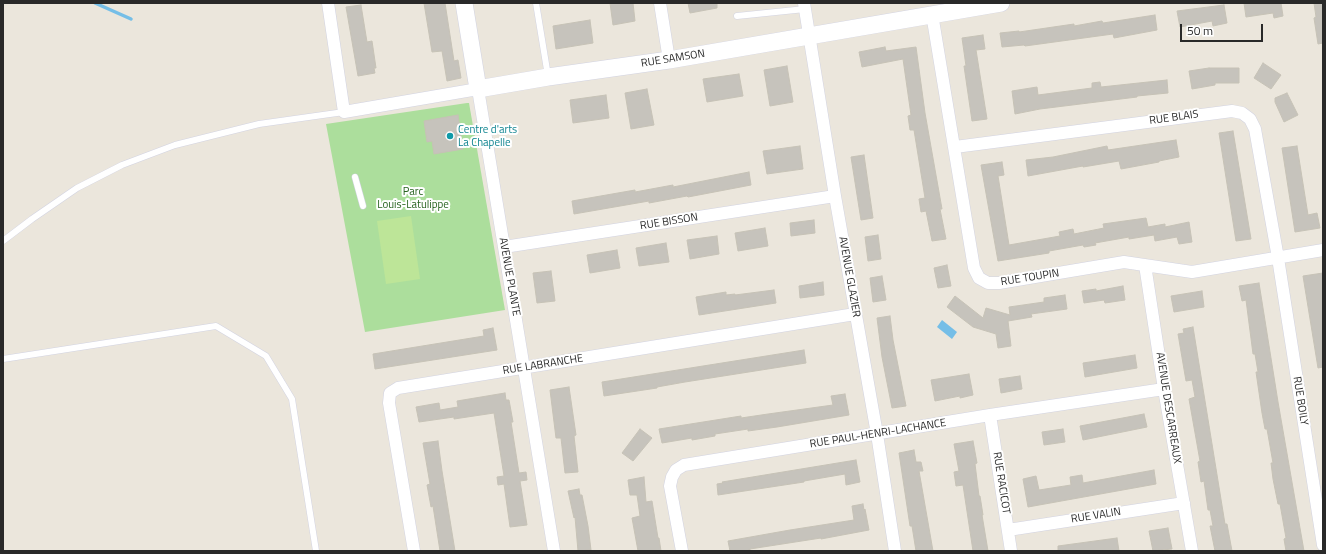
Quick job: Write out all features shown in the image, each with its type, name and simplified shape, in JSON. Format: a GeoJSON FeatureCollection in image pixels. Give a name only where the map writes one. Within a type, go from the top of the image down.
{"type":"FeatureCollection","features":[{"type":"Feature","properties":{"kind":"street"},"geometry":{"type":"LineString","coordinates":[[328,3],[344,112]]}},
{"type":"Feature","properties":{"kind":"street","name":"AVENUE PLANTE"},"geometry":{"type":"LineString","coordinates":[[464,3],[554,551]]}},
{"type":"Feature","properties":{"kind":"street"},"geometry":{"type":"LineString","coordinates":[[660,3],[669,60]]}},
{"type":"Feature","properties":{"kind":"street","name":"RUE SAMSON"},"geometry":{"type":"LineString","coordinates":[[344,112],[548,77],[669,60],[1001,3]]}},
{"type":"Feature","properties":{"kind":"street","name":"AVENUE GLAZIER"},"geometry":{"type":"LineString","coordinates":[[805,6],[835,196],[876,434],[891,550]]}},
{"type":"Feature","properties":{"kind":"street","name":"RUE TOUPIN"},"geometry":{"type":"LineString","coordinates":[[932,14],[974,268],[979,278],[988,282],[999,283],[1124,262],[1192,272],[1323,250]]}},
{"type":"Feature","properties":{"kind":"street","name":"RUE BLAIS"},"geometry":{"type":"LineString","coordinates":[[955,147],[1232,111],[1242,113],[1250,119],[1255,129],[1278,258]]}},
{"type":"Feature","properties":{"kind":"street","name":"RUE BISSON"},"geometry":{"type":"LineString","coordinates":[[504,247],[835,196]]}},
{"type":"Feature","properties":{"kind":"street","name":"RUE BOILY"},"geometry":{"type":"LineString","coordinates":[[1278,258],[1323,545]]}},
{"type":"Feature","properties":{"kind":"street","name":"AVENUE DESCARREAUX"},"geometry":{"type":"LineString","coordinates":[[1145,265],[1164,389],[1192,551]]}},
{"type":"Feature","properties":{"kind":"street","name":"RUE LABRANCHE"},"geometry":{"type":"LineString","coordinates":[[414,551],[389,403],[390,393],[398,388],[855,314]]}},
{"type":"Feature","properties":{"kind":"street","name":"RUE PAUL-HENRI-LACHANCE"},"geometry":{"type":"LineString","coordinates":[[682,551],[670,486],[672,477],[676,470],[684,465],[990,415],[1164,389]]}},
{"type":"Feature","properties":{"kind":"street","name":"RUE RACICOT"},"geometry":{"type":"LineString","coordinates":[[990,415],[1011,551]]}},
{"type":"Feature","properties":{"kind":"street","name":"RUE VALIN"},"geometry":{"type":"LineString","coordinates":[[1008,530],[1184,503]]}},
{"type":"Feature","properties":{"kind":"lane"},"geometry":{"type":"LineString","coordinates":[[536,3],[548,77]]}},
{"type":"Feature","properties":{"kind":"lane"},"geometry":{"type":"LineString","coordinates":[[737,16],[805,6]]}},
{"type":"Feature","properties":{"kind":"lane"},"geometry":{"type":"LineString","coordinates":[[3,241],[77,188],[135,160],[175,145],[260,124],[344,112]]}},
{"type":"Feature","properties":{"kind":"lane"},"geometry":{"type":"LineString","coordinates":[[355,177],[363,206]]}},
{"type":"Feature","properties":{"kind":"lane"},"geometry":{"type":"LineString","coordinates":[[3,359],[216,326],[253,348],[266,356],[292,399],[316,551]]}},
{"type":"Feature","properties":{"kind":"green space","name":"Parc Louis-Latulippe"},"geometry":{"type":"Polygon","coordinates":[[[469,103],[505,310],[365,332],[326,124],[469,103]]]}},
{"type":"Feature","properties":{"kind":"green space"},"geometry":{"type":"Polygon","coordinates":[[[411,216],[420,279],[386,284],[377,221],[411,216]]]}},
{"type":"Feature","properties":{"kind":"water"},"geometry":{"type":"Polygon","coordinates":[[[942,320],[957,332],[952,339],[937,327],[942,320]]]}},
{"type":"Feature","properties":{"kind":"building"},"geometry":{"type":"Polygon","coordinates":[[[424,3],[445,3],[454,61],[458,60],[461,78],[447,81],[442,51],[432,52],[424,3]]]}},
{"type":"Feature","properties":{"kind":"building"},"geometry":{"type":"Polygon","coordinates":[[[610,3],[633,3],[635,21],[613,25],[610,3]]]}},
{"type":"Feature","properties":{"kind":"building"},"geometry":{"type":"Polygon","coordinates":[[[688,3],[717,3],[717,8],[690,13],[688,3]]]}},
{"type":"Feature","properties":{"kind":"building"},"geometry":{"type":"Polygon","coordinates":[[[1244,3],[1281,3],[1283,16],[1274,18],[1273,13],[1246,17],[1244,3]]]}},
{"type":"Feature","properties":{"kind":"building"},"geometry":{"type":"Polygon","coordinates":[[[1314,3],[1323,3],[1323,43],[1318,44],[1314,18],[1316,17],[1314,3]]]}},
{"type":"Feature","properties":{"kind":"building"},"geometry":{"type":"Polygon","coordinates":[[[361,5],[367,42],[372,41],[376,68],[374,68],[375,73],[358,76],[346,7],[361,5]]]}},
{"type":"Feature","properties":{"kind":"building"},"geometry":{"type":"Polygon","coordinates":[[[1224,5],[1227,23],[1213,26],[1212,21],[1180,27],[1177,11],[1224,5]]]}},
{"type":"Feature","properties":{"kind":"building"},"geometry":{"type":"Polygon","coordinates":[[[1155,15],[1157,30],[1114,38],[1113,34],[1025,46],[1002,47],[1000,33],[1019,32],[1074,24],[1074,26],[1102,21],[1103,23],[1155,15]]]}},
{"type":"Feature","properties":{"kind":"building"},"geometry":{"type":"Polygon","coordinates":[[[590,20],[593,43],[556,49],[553,26],[590,20]]]}},
{"type":"Feature","properties":{"kind":"building"},"geometry":{"type":"Polygon","coordinates":[[[983,35],[985,49],[976,50],[987,119],[972,121],[964,66],[966,66],[962,38],[983,35]]]}},
{"type":"Feature","properties":{"kind":"building"},"geometry":{"type":"Polygon","coordinates":[[[885,47],[886,51],[916,47],[925,113],[942,209],[940,209],[946,239],[932,241],[926,211],[921,212],[919,199],[925,198],[914,130],[910,130],[908,116],[911,115],[903,59],[862,67],[859,52],[885,47]]]}},
{"type":"Feature","properties":{"kind":"building"},"geometry":{"type":"Polygon","coordinates":[[[1263,63],[1281,75],[1271,89],[1254,78],[1263,63]]]}},
{"type":"Feature","properties":{"kind":"building"},"geometry":{"type":"Polygon","coordinates":[[[787,66],[793,102],[770,106],[764,70],[787,66]]]}},
{"type":"Feature","properties":{"kind":"building"},"geometry":{"type":"Polygon","coordinates":[[[1209,68],[1239,68],[1239,83],[1215,83],[1215,85],[1192,89],[1189,71],[1209,68]]]}},
{"type":"Feature","properties":{"kind":"building"},"geometry":{"type":"Polygon","coordinates":[[[739,74],[743,96],[707,102],[703,79],[739,74]]]}},
{"type":"Feature","properties":{"kind":"building"},"geometry":{"type":"Polygon","coordinates":[[[1167,80],[1168,93],[1040,109],[1015,114],[1012,91],[1037,87],[1038,95],[1092,88],[1092,83],[1100,82],[1101,87],[1167,80]]]}},
{"type":"Feature","properties":{"kind":"building"},"geometry":{"type":"Polygon","coordinates":[[[647,89],[654,125],[631,129],[625,93],[647,89]]]}},
{"type":"Feature","properties":{"kind":"building"},"geometry":{"type":"Polygon","coordinates":[[[1287,93],[1298,115],[1284,122],[1275,102],[1275,98],[1287,93]]]}},
{"type":"Feature","properties":{"kind":"building"},"geometry":{"type":"Polygon","coordinates":[[[606,95],[609,118],[573,123],[570,100],[606,95]]]}},
{"type":"Feature","properties":{"kind":"building"},"geometry":{"type":"Polygon","coordinates":[[[458,115],[463,149],[434,154],[432,141],[427,142],[424,121],[458,115]]]}},
{"type":"Feature","properties":{"kind":"building"},"geometry":{"type":"Polygon","coordinates":[[[1233,131],[1251,239],[1236,241],[1219,133],[1233,131]]]}},
{"type":"Feature","properties":{"kind":"building"},"geometry":{"type":"Polygon","coordinates":[[[1176,140],[1179,157],[1159,162],[1121,169],[1119,161],[1028,176],[1026,160],[1053,157],[1107,146],[1108,150],[1176,140]]]}},
{"type":"Feature","properties":{"kind":"building"},"geometry":{"type":"Polygon","coordinates":[[[800,146],[803,169],[767,174],[763,151],[800,146]]]}},
{"type":"Feature","properties":{"kind":"building"},"geometry":{"type":"Polygon","coordinates":[[[1297,146],[1308,215],[1317,213],[1320,228],[1295,232],[1282,148],[1297,146]]]}},
{"type":"Feature","properties":{"kind":"building"},"geometry":{"type":"Polygon","coordinates":[[[864,155],[873,218],[861,220],[851,157],[864,155]]]}},
{"type":"Feature","properties":{"kind":"building"},"geometry":{"type":"Polygon","coordinates":[[[1002,162],[1004,175],[998,176],[1009,245],[1060,236],[1059,232],[1073,229],[1074,234],[1104,228],[1103,224],[1146,218],[1148,227],[1165,224],[1165,227],[1189,222],[1192,242],[1179,244],[1177,237],[1155,241],[1154,235],[1129,239],[1129,237],[1095,243],[1096,245],[1084,247],[1083,245],[1049,251],[1049,253],[998,261],[981,165],[1002,162]]]}},
{"type":"Feature","properties":{"kind":"building"},"geometry":{"type":"Polygon","coordinates":[[[749,172],[751,185],[688,197],[649,203],[649,201],[574,214],[572,201],[635,190],[635,192],[673,185],[673,187],[749,172]]]}},
{"type":"Feature","properties":{"kind":"building"},"geometry":{"type":"Polygon","coordinates":[[[814,220],[815,233],[791,236],[790,223],[814,220]]]}},
{"type":"Feature","properties":{"kind":"building"},"geometry":{"type":"Polygon","coordinates":[[[765,228],[768,246],[738,251],[735,233],[765,228]]]}},
{"type":"Feature","properties":{"kind":"building"},"geometry":{"type":"Polygon","coordinates":[[[878,235],[881,259],[868,261],[865,237],[878,235]]]}},
{"type":"Feature","properties":{"kind":"building"},"geometry":{"type":"Polygon","coordinates":[[[717,236],[719,254],[690,259],[687,240],[717,236]]]}},
{"type":"Feature","properties":{"kind":"building"},"geometry":{"type":"Polygon","coordinates":[[[666,243],[669,262],[639,266],[636,248],[666,243]]]}},
{"type":"Feature","properties":{"kind":"building"},"geometry":{"type":"Polygon","coordinates":[[[617,250],[620,268],[590,273],[587,255],[617,250]]]}},
{"type":"Feature","properties":{"kind":"building"},"geometry":{"type":"Polygon","coordinates":[[[947,265],[951,286],[938,288],[934,268],[947,265]]]}},
{"type":"Feature","properties":{"kind":"building"},"geometry":{"type":"Polygon","coordinates":[[[551,271],[555,301],[537,303],[533,273],[551,271]]]}},
{"type":"Feature","properties":{"kind":"building"},"geometry":{"type":"Polygon","coordinates":[[[1323,273],[1323,367],[1318,368],[1303,276],[1323,273]]]}},
{"type":"Feature","properties":{"kind":"building"},"geometry":{"type":"Polygon","coordinates":[[[882,276],[886,300],[873,302],[870,278],[882,276]]]}},
{"type":"Feature","properties":{"kind":"building"},"geometry":{"type":"Polygon","coordinates":[[[823,282],[824,295],[800,298],[799,286],[823,282]]]}},
{"type":"Feature","properties":{"kind":"building"},"geometry":{"type":"Polygon","coordinates":[[[1259,283],[1304,551],[1286,551],[1284,539],[1286,538],[1280,504],[1278,504],[1273,479],[1271,463],[1273,463],[1267,429],[1265,429],[1262,413],[1256,372],[1258,372],[1255,354],[1253,354],[1246,300],[1242,301],[1239,286],[1259,283]]]}},
{"type":"Feature","properties":{"kind":"building"},"geometry":{"type":"Polygon","coordinates":[[[1123,286],[1125,300],[1105,303],[1104,300],[1084,303],[1082,291],[1096,289],[1096,291],[1123,286]]]}},
{"type":"Feature","properties":{"kind":"building"},"geometry":{"type":"Polygon","coordinates":[[[774,290],[776,303],[699,315],[696,297],[726,292],[726,295],[735,295],[774,290]]]}},
{"type":"Feature","properties":{"kind":"building"},"geometry":{"type":"Polygon","coordinates":[[[1202,291],[1204,307],[1174,312],[1171,296],[1202,291]]]}},
{"type":"Feature","properties":{"kind":"building"},"geometry":{"type":"Polygon","coordinates":[[[1065,295],[1067,309],[1031,314],[1032,317],[1008,321],[1011,346],[998,348],[996,334],[973,327],[947,307],[955,296],[983,318],[986,308],[1010,315],[1009,307],[1044,302],[1044,298],[1065,295]]]}},
{"type":"Feature","properties":{"kind":"building"},"geometry":{"type":"Polygon","coordinates":[[[890,316],[893,340],[906,406],[892,408],[882,357],[877,318],[890,316]]]}},
{"type":"Feature","properties":{"kind":"building"},"geometry":{"type":"Polygon","coordinates":[[[1193,327],[1225,524],[1227,524],[1232,551],[1215,551],[1210,526],[1213,526],[1210,510],[1208,510],[1204,481],[1201,482],[1198,462],[1200,461],[1189,399],[1195,397],[1192,380],[1186,381],[1178,334],[1184,333],[1183,329],[1193,327]]]}},
{"type":"Feature","properties":{"kind":"building"},"geometry":{"type":"Polygon","coordinates":[[[493,328],[497,350],[375,369],[373,354],[484,336],[483,330],[493,328]]]}},
{"type":"Feature","properties":{"kind":"building"},"geometry":{"type":"Polygon","coordinates":[[[804,350],[806,363],[604,396],[602,382],[804,350]]]}},
{"type":"Feature","properties":{"kind":"building"},"geometry":{"type":"Polygon","coordinates":[[[1135,355],[1137,368],[1085,377],[1083,363],[1135,355]]]}},
{"type":"Feature","properties":{"kind":"building"},"geometry":{"type":"Polygon","coordinates":[[[969,374],[973,395],[935,401],[931,380],[969,374]]]}},
{"type":"Feature","properties":{"kind":"building"},"geometry":{"type":"Polygon","coordinates":[[[1020,376],[1022,389],[1001,393],[999,379],[1020,376]]]}},
{"type":"Feature","properties":{"kind":"building"},"geometry":{"type":"Polygon","coordinates":[[[569,387],[576,435],[574,436],[578,472],[565,473],[561,438],[556,438],[550,390],[569,387]]]}},
{"type":"Feature","properties":{"kind":"building"},"geometry":{"type":"Polygon","coordinates":[[[505,393],[506,400],[509,400],[513,422],[511,422],[519,473],[526,472],[527,480],[520,481],[527,525],[510,527],[504,484],[498,485],[497,477],[504,476],[494,413],[419,422],[416,407],[439,403],[440,410],[458,407],[457,401],[505,393]]]}},
{"type":"Feature","properties":{"kind":"building"},"geometry":{"type":"Polygon","coordinates":[[[845,394],[849,415],[777,427],[748,431],[748,429],[715,434],[715,436],[692,440],[692,438],[662,443],[659,429],[741,416],[741,418],[833,405],[831,396],[845,394]]]}},
{"type":"Feature","properties":{"kind":"building"},"geometry":{"type":"Polygon","coordinates":[[[1144,414],[1147,427],[1083,440],[1080,426],[1144,414]]]}},
{"type":"Feature","properties":{"kind":"building"},"geometry":{"type":"Polygon","coordinates":[[[640,429],[652,438],[633,461],[622,453],[640,429]]]}},
{"type":"Feature","properties":{"kind":"building"},"geometry":{"type":"Polygon","coordinates":[[[1063,429],[1065,442],[1044,445],[1042,432],[1063,429]]]}},
{"type":"Feature","properties":{"kind":"building"},"geometry":{"type":"Polygon","coordinates":[[[438,441],[455,551],[440,551],[433,506],[431,507],[427,485],[430,484],[423,443],[438,441]]]}},
{"type":"Feature","properties":{"kind":"building"},"geometry":{"type":"Polygon","coordinates":[[[973,441],[977,463],[975,464],[979,496],[988,551],[973,551],[963,485],[956,486],[954,472],[959,471],[954,444],[973,441]]]}},
{"type":"Feature","properties":{"kind":"building"},"geometry":{"type":"Polygon","coordinates":[[[914,450],[916,462],[921,462],[923,471],[919,471],[933,551],[916,551],[912,526],[910,526],[899,453],[914,450]]]}},
{"type":"Feature","properties":{"kind":"building"},"geometry":{"type":"Polygon","coordinates":[[[856,460],[860,482],[846,485],[845,474],[804,482],[718,495],[717,484],[723,483],[722,482],[856,460]]]}},
{"type":"Feature","properties":{"kind":"building"},"geometry":{"type":"Polygon","coordinates":[[[1154,470],[1156,484],[1028,507],[1023,479],[1036,476],[1039,490],[1071,485],[1070,477],[1082,475],[1083,483],[1154,470]]]}},
{"type":"Feature","properties":{"kind":"building"},"geometry":{"type":"Polygon","coordinates":[[[644,477],[646,502],[652,501],[661,551],[638,551],[632,518],[640,516],[637,495],[630,495],[628,480],[644,477]]]}},
{"type":"Feature","properties":{"kind":"building"},"geometry":{"type":"Polygon","coordinates":[[[579,489],[580,495],[582,495],[591,550],[578,551],[575,517],[574,518],[568,491],[579,489]]]}},
{"type":"Feature","properties":{"kind":"building"},"geometry":{"type":"Polygon","coordinates":[[[863,504],[869,530],[745,551],[730,551],[728,541],[854,520],[852,506],[863,504]]]}},
{"type":"Feature","properties":{"kind":"building"},"geometry":{"type":"Polygon","coordinates":[[[1168,528],[1172,549],[1153,551],[1149,531],[1168,528]]]}},
{"type":"Feature","properties":{"kind":"building"},"geometry":{"type":"Polygon","coordinates":[[[1117,538],[1119,551],[1058,551],[1058,546],[1117,538]]]}},
{"type":"Feature","properties":{"kind":"waterway"},"geometry":{"type":"LineString","coordinates":[[95,3],[131,19]]}},
{"type":"Feature","properties":{"kind":"place","name":"Centre d'arts La Chapelle"},"geometry":{"type":"Point","coordinates":[450,136]}}]}
